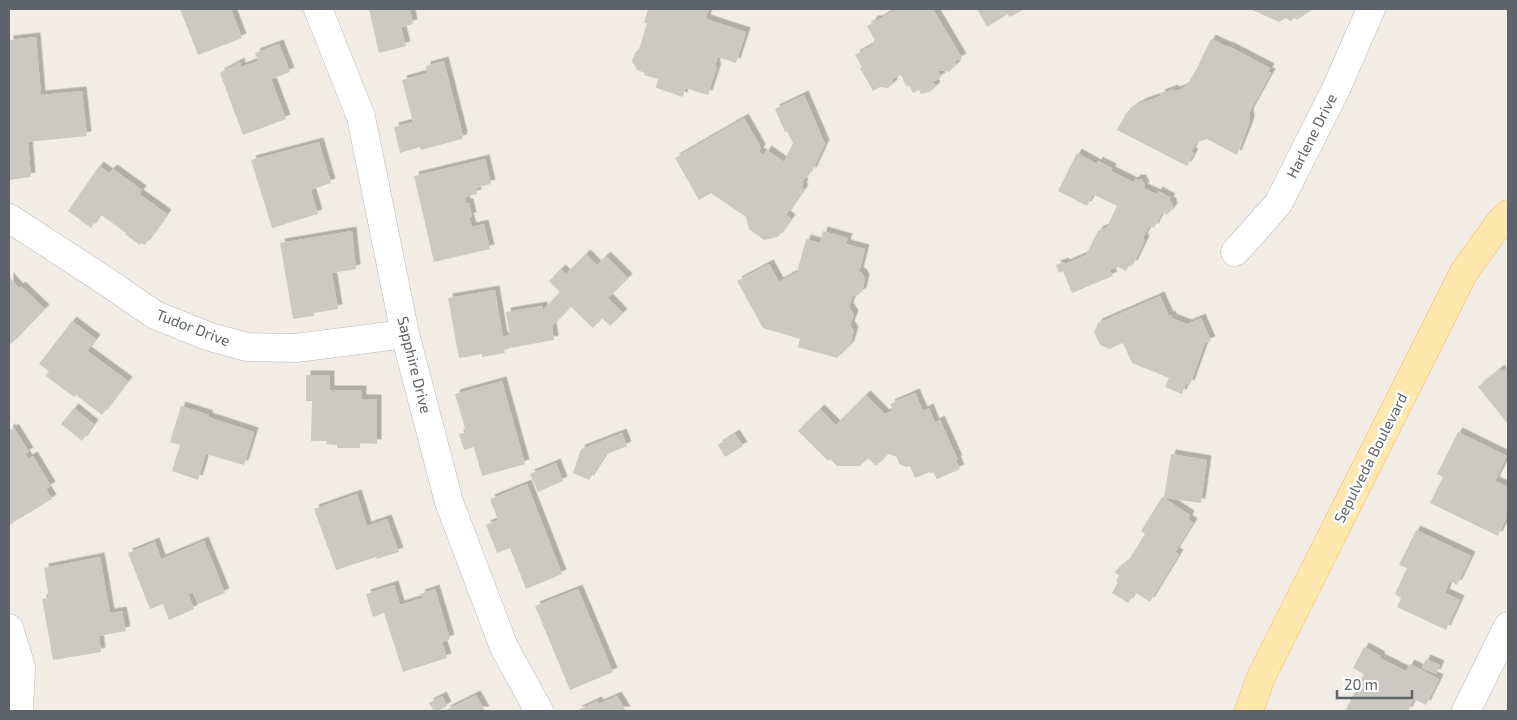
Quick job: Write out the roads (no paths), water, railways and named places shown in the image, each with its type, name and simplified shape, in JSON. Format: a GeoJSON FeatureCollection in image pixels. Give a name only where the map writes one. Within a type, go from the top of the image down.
{"type":"FeatureCollection","features":[{"type":"Feature","properties":{"kind":"main road","name":"Sepulveda Boulevard"},"geometry":{"type":"LineString","coordinates":[[1249,711],[1261,678],[1464,272],[1500,222],[1508,214]]}},
{"type":"Feature","properties":{"kind":"street","name":"Sapphire Drive"},"geometry":{"type":"LineString","coordinates":[[318,9],[361,116],[405,334],[449,502],[504,646],[540,711]]}},
{"type":"Feature","properties":{"kind":"street","name":"Harlene Drive"},"geometry":{"type":"LineString","coordinates":[[1235,252],[1278,204],[1336,89],[1372,9]]}},
{"type":"Feature","properties":{"kind":"street","name":"Tudor Drive"},"geometry":{"type":"LineString","coordinates":[[9,218],[155,315],[210,337],[247,347],[296,348],[405,334]]}},
{"type":"Feature","properties":{"kind":"street"},"geometry":{"type":"LineString","coordinates":[[1466,711],[1508,626]]}},
{"type":"Feature","properties":{"kind":"street"},"geometry":{"type":"LineString","coordinates":[[9,628],[21,667],[19,711]]}}]}
